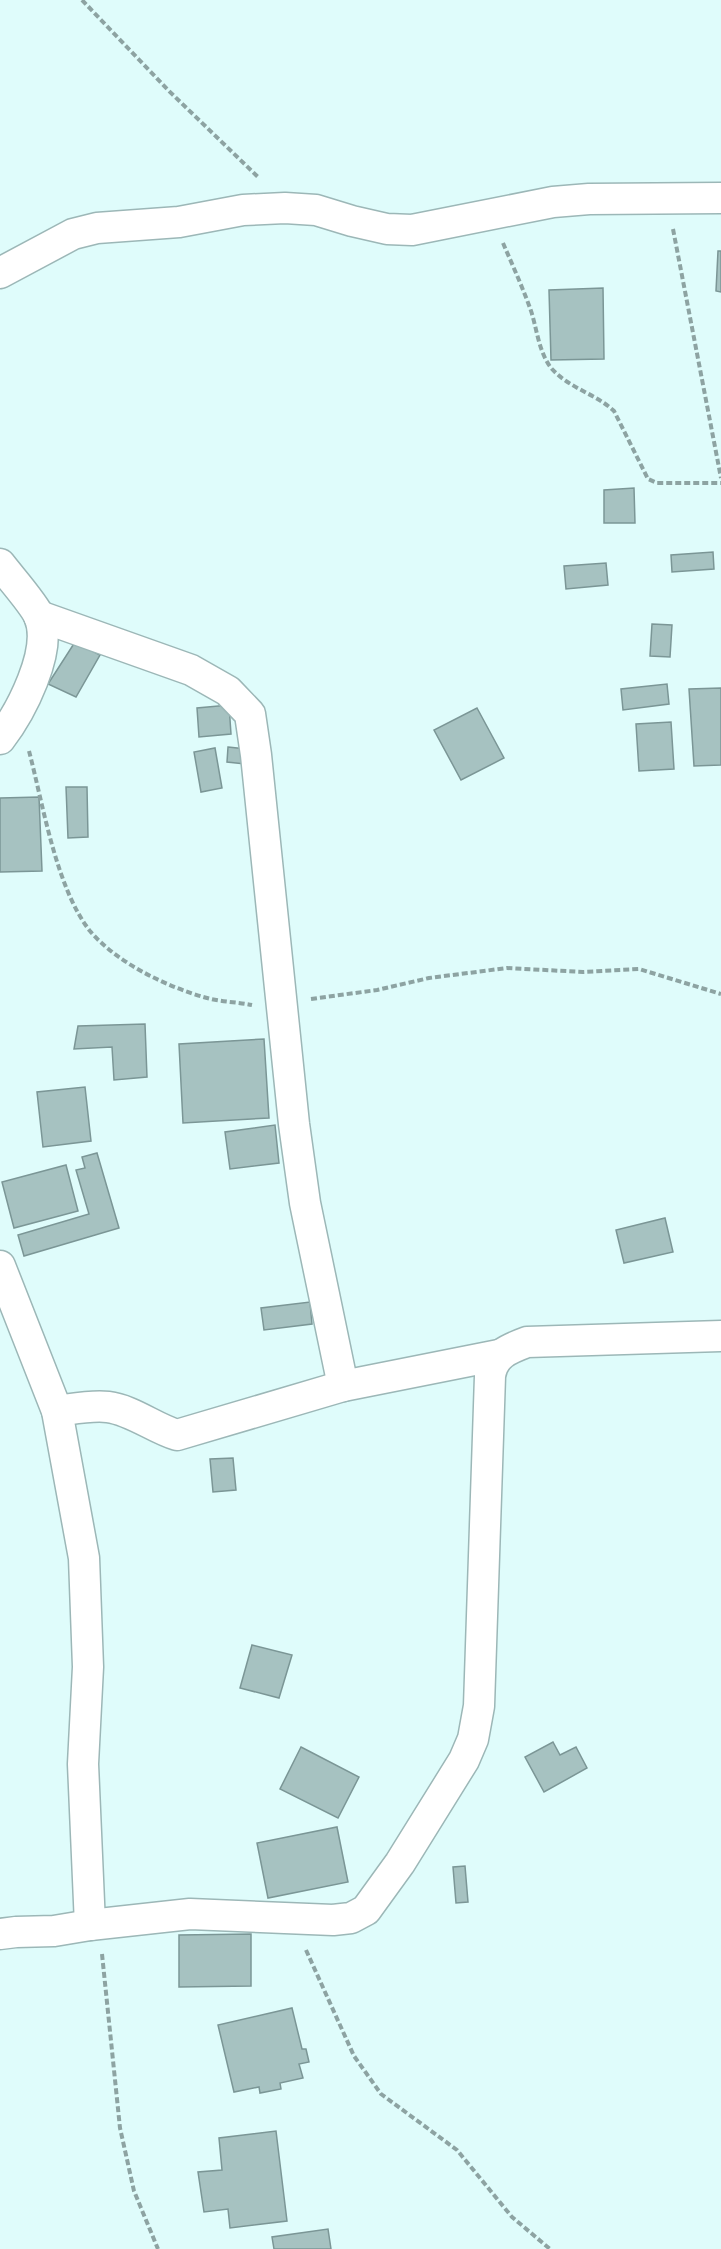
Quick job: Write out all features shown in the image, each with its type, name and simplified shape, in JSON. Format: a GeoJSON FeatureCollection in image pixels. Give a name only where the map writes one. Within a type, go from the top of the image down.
{"type":"FeatureCollection","features":[{"type":"Feature","properties":{"kind":"street"},"geometry":{"type":"LineString","coordinates":[[0,273],[65,238],[97,228],[179,222],[243,210],[285,208],[316,210],[387,229],[412,230],[525,206],[571,201],[721,198]]}},
{"type":"Feature","properties":{"kind":"street"},"geometry":{"type":"LineString","coordinates":[[0,564],[39,616],[42,638],[38,663],[20,712],[0,739]]}},
{"type":"Feature","properties":{"kind":"street"},"geometry":{"type":"LineString","coordinates":[[39,616],[191,670],[228,691],[250,714],[294,1124],[305,1203],[343,1386]]}},
{"type":"Feature","properties":{"kind":"street"},"geometry":{"type":"LineString","coordinates":[[0,1266],[57,1411],[84,1558],[88,1667],[83,1764],[94,1924]]}},
{"type":"Feature","properties":{"kind":"street"},"geometry":{"type":"LineString","coordinates":[[57,1411],[109,1407],[177,1435],[343,1386],[499,1355],[527,1342],[721,1336]]}},
{"type":"Feature","properties":{"kind":"street"},"geometry":{"type":"LineString","coordinates":[[0,1934],[54,1931],[94,1924],[190,1914],[333,1920],[351,1917],[366,1910],[400,1863],[464,1760],[473,1740],[478,1706],[490,1377],[499,1355]]}},
{"type":"Feature","properties":{"kind":"path"},"geometry":{"type":"LineString","coordinates":[[82,0],[169,91],[253,170],[285,208]]}},
{"type":"Feature","properties":{"kind":"path"},"geometry":{"type":"LineString","coordinates":[[491,214],[530,308],[540,344],[552,369],[614,411],[648,479],[652,482],[721,480],[668,199]]}},
{"type":"Feature","properties":{"kind":"path"},"geometry":{"type":"LineString","coordinates":[[20,712],[62,876],[75,908],[91,931],[119,957],[148,975],[208,999],[264,1009],[283,1009],[308,1000],[377,990],[429,978],[507,968],[583,972],[639,969],[721,994]]}},
{"type":"Feature","properties":{"kind":"path"},"geometry":{"type":"LineString","coordinates":[[291,1917],[354,2056],[381,2094],[457,2150],[512,2217],[550,2249]]}},
{"type":"Feature","properties":{"kind":"path"},"geometry":{"type":"LineString","coordinates":[[94,1924],[120,2128],[134,2191],[158,2249]]}},
{"type":"Feature","properties":{"kind":"building"},"geometry":{"type":"Polygon","coordinates":[[[718,251],[721,251],[721,292],[716,291],[718,251]]]}},
{"type":"Feature","properties":{"kind":"building"},"geometry":{"type":"Polygon","coordinates":[[[603,288],[604,359],[551,360],[549,290],[603,288]]]}},
{"type":"Feature","properties":{"kind":"building"},"geometry":{"type":"Polygon","coordinates":[[[634,488],[635,523],[604,523],[604,490],[634,488]]]}},
{"type":"Feature","properties":{"kind":"building"},"geometry":{"type":"Polygon","coordinates":[[[713,552],[714,569],[672,572],[671,555],[713,552]]]}},
{"type":"Feature","properties":{"kind":"building"},"geometry":{"type":"Polygon","coordinates":[[[606,563],[608,585],[566,589],[564,566],[606,563]]]}},
{"type":"Feature","properties":{"kind":"building"},"geometry":{"type":"Polygon","coordinates":[[[652,624],[672,625],[670,657],[650,656],[652,624]]]}},
{"type":"Feature","properties":{"kind":"building"},"geometry":{"type":"Polygon","coordinates":[[[75,642],[100,655],[76,697],[48,684],[75,642]]]}},
{"type":"Feature","properties":{"kind":"building"},"geometry":{"type":"Polygon","coordinates":[[[667,684],[669,704],[623,710],[621,689],[667,684]]]}},
{"type":"Feature","properties":{"kind":"building"},"geometry":{"type":"Polygon","coordinates":[[[721,688],[721,765],[694,766],[689,689],[721,688]]]}},
{"type":"Feature","properties":{"kind":"building"},"geometry":{"type":"Polygon","coordinates":[[[229,705],[231,734],[199,737],[197,708],[229,705]]]}},
{"type":"Feature","properties":{"kind":"building"},"geometry":{"type":"Polygon","coordinates":[[[477,708],[504,758],[461,780],[434,730],[477,708]]]}},
{"type":"Feature","properties":{"kind":"building"},"geometry":{"type":"Polygon","coordinates":[[[671,722],[674,769],[639,771],[636,724],[671,722]]]}},
{"type":"Feature","properties":{"kind":"building"},"geometry":{"type":"Polygon","coordinates":[[[228,747],[246,749],[245,764],[227,762],[228,747]]]}},
{"type":"Feature","properties":{"kind":"building"},"geometry":{"type":"Polygon","coordinates":[[[215,748],[222,788],[201,792],[194,752],[215,748]]]}},
{"type":"Feature","properties":{"kind":"building"},"geometry":{"type":"Polygon","coordinates":[[[66,787],[87,787],[88,837],[68,838],[66,787]]]}},
{"type":"Feature","properties":{"kind":"building"},"geometry":{"type":"Polygon","coordinates":[[[39,797],[42,871],[0,872],[0,798],[39,797]]]}},
{"type":"Feature","properties":{"kind":"building"},"geometry":{"type":"Polygon","coordinates":[[[145,1024],[147,1077],[114,1080],[112,1047],[74,1049],[78,1026],[145,1024]]]}},
{"type":"Feature","properties":{"kind":"building"},"geometry":{"type":"Polygon","coordinates":[[[264,1039],[269,1118],[183,1123],[179,1044],[264,1039]]]}},
{"type":"Feature","properties":{"kind":"building"},"geometry":{"type":"Polygon","coordinates":[[[85,1087],[91,1141],[43,1147],[37,1092],[85,1087]]]}},
{"type":"Feature","properties":{"kind":"building"},"geometry":{"type":"Polygon","coordinates":[[[275,1125],[279,1163],[230,1169],[225,1132],[275,1125]]]}},
{"type":"Feature","properties":{"kind":"building"},"geometry":{"type":"Polygon","coordinates":[[[97,1153],[119,1228],[24,1256],[18,1235],[89,1214],[76,1170],[85,1168],[82,1157],[97,1153]]]}},
{"type":"Feature","properties":{"kind":"building"},"geometry":{"type":"Polygon","coordinates":[[[66,1165],[78,1211],[14,1228],[2,1182],[66,1165]]]}},
{"type":"Feature","properties":{"kind":"building"},"geometry":{"type":"Polygon","coordinates":[[[665,1218],[673,1252],[624,1263],[616,1230],[665,1218]]]}},
{"type":"Feature","properties":{"kind":"building"},"geometry":{"type":"Polygon","coordinates":[[[310,1302],[312,1324],[264,1330],[261,1308],[310,1302]]]}},
{"type":"Feature","properties":{"kind":"building"},"geometry":{"type":"Polygon","coordinates":[[[233,1458],[236,1490],[213,1492],[210,1459],[233,1458]]]}},
{"type":"Feature","properties":{"kind":"building"},"geometry":{"type":"Polygon","coordinates":[[[252,1645],[292,1655],[279,1698],[240,1688],[252,1645]]]}},
{"type":"Feature","properties":{"kind":"building"},"geometry":{"type":"Polygon","coordinates":[[[553,1742],[560,1755],[576,1747],[587,1768],[544,1792],[525,1757],[553,1742]]]}},
{"type":"Feature","properties":{"kind":"building"},"geometry":{"type":"Polygon","coordinates":[[[301,1747],[359,1777],[338,1818],[280,1789],[301,1747]]]}},
{"type":"Feature","properties":{"kind":"building"},"geometry":{"type":"Polygon","coordinates":[[[337,1827],[348,1882],[268,1898],[257,1843],[337,1827]]]}},
{"type":"Feature","properties":{"kind":"building"},"geometry":{"type":"Polygon","coordinates":[[[465,1866],[468,1902],[456,1903],[453,1867],[465,1866]]]}},
{"type":"Feature","properties":{"kind":"building"},"geometry":{"type":"Polygon","coordinates":[[[251,1934],[251,1986],[179,1987],[179,1935],[251,1934]]]}},
{"type":"Feature","properties":{"kind":"building"},"geometry":{"type":"Polygon","coordinates":[[[292,2008],[302,2049],[306,2049],[309,2062],[299,2064],[303,2078],[280,2083],[281,2089],[260,2093],[259,2087],[234,2092],[218,2025],[292,2008]]]}},
{"type":"Feature","properties":{"kind":"building"},"geometry":{"type":"Polygon","coordinates":[[[276,2131],[287,2221],[230,2228],[228,2209],[204,2212],[198,2172],[222,2170],[219,2138],[276,2131]]]}},
{"type":"Feature","properties":{"kind":"building"},"geometry":{"type":"Polygon","coordinates":[[[328,2229],[331,2249],[274,2249],[272,2237],[328,2229]]]}}]}
